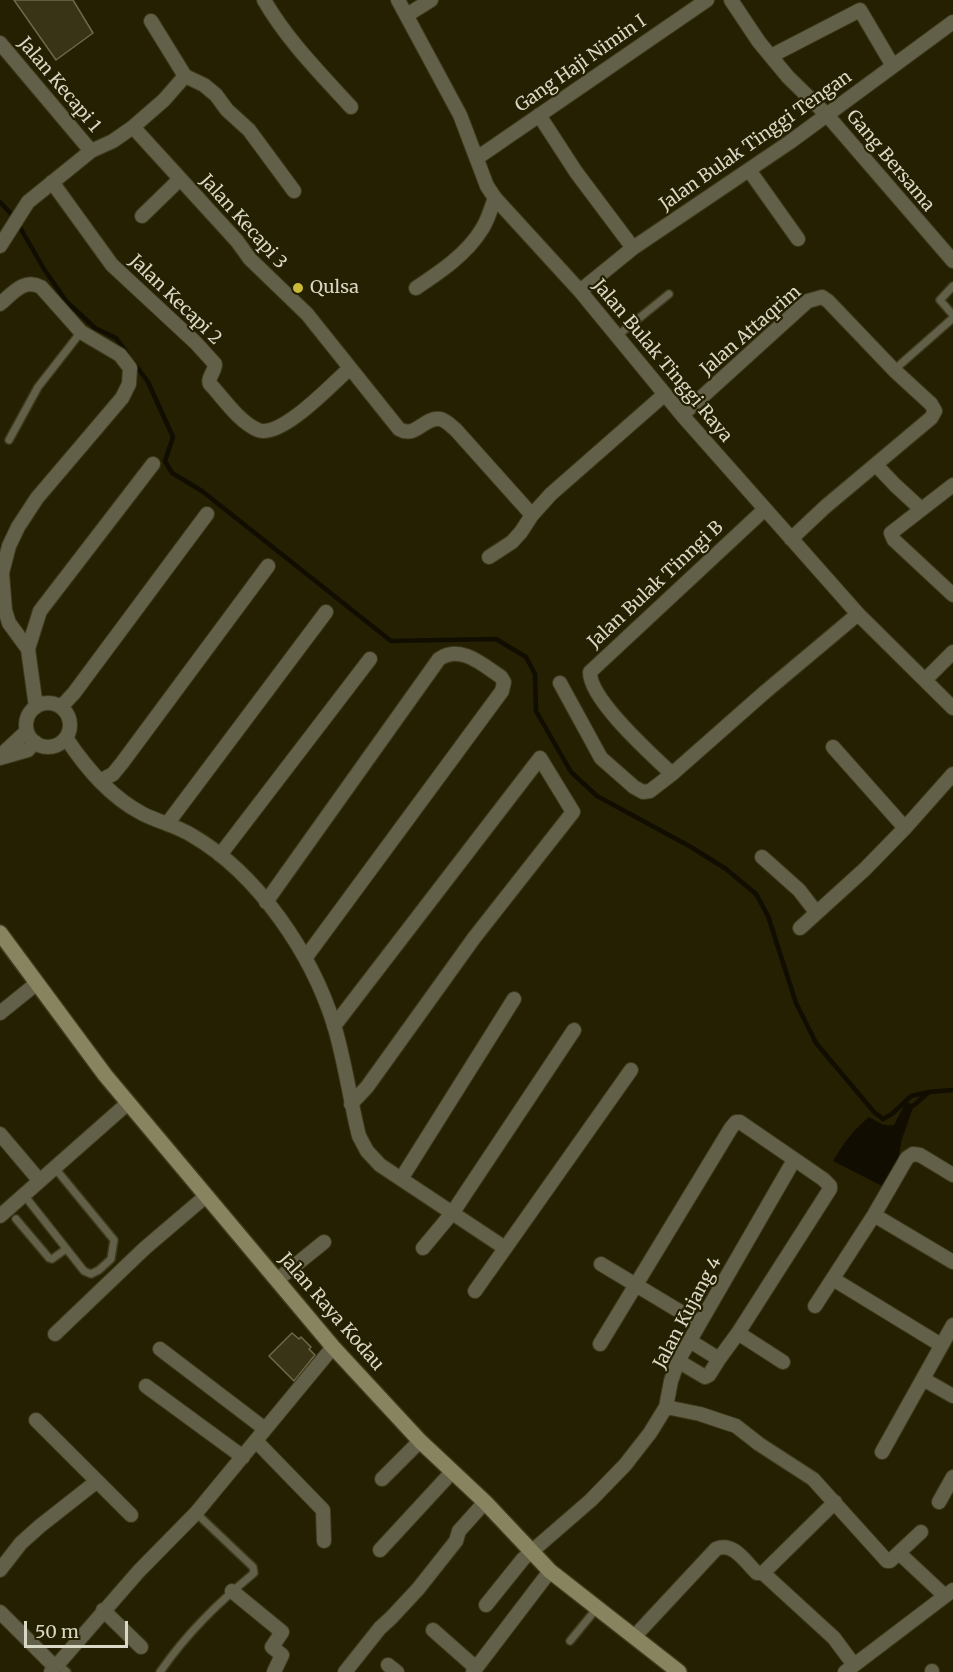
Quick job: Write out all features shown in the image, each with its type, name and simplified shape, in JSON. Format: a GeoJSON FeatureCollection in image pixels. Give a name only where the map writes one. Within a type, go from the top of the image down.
{"type":"FeatureCollection","features":[{"type":"Feature","properties":{"kind":"street"},"geometry":{"type":"LineString","coordinates":[[264,0],[278,24],[297,48],[351,107]]}},
{"type":"Feature","properties":{"kind":"street","name":"Jalan Bulak Tinggi Raya"},"geometry":{"type":"LineString","coordinates":[[398,0],[460,115],[487,186],[495,198],[580,291],[682,415],[858,614],[953,708]]}},
{"type":"Feature","properties":{"kind":"street"},"geometry":{"type":"LineString","coordinates":[[407,15],[431,0]]}},
{"type":"Feature","properties":{"kind":"street","name":"Gang Haji Nimin I"},"geometry":{"type":"LineString","coordinates":[[477,158],[707,0]]}},
{"type":"Feature","properties":{"kind":"street","name":"Gang Bersama"},"geometry":{"type":"LineString","coordinates":[[731,0],[788,77],[827,115],[953,261]]}},
{"type":"Feature","properties":{"kind":"street"},"geometry":{"type":"LineString","coordinates":[[771,56],[860,10],[893,66]]}},
{"type":"Feature","properties":{"kind":"street"},"geometry":{"type":"LineString","coordinates":[[151,21],[185,75],[204,85],[216,95],[227,110],[249,130],[294,190]]}},
{"type":"Feature","properties":{"kind":"street","name":"Jalan Bulak Tinggi Tengan"},"geometry":{"type":"LineString","coordinates":[[580,291],[633,248],[827,115],[953,22]]}},
{"type":"Feature","properties":{"kind":"street","name":"Jalan Kecapi 1"},"geometry":{"type":"LineString","coordinates":[[0,44],[91,151]]}},
{"type":"Feature","properties":{"kind":"street"},"geometry":{"type":"LineString","coordinates":[[0,246],[28,202],[91,151],[133,128],[164,100],[185,75]]}},
{"type":"Feature","properties":{"kind":"street"},"geometry":{"type":"LineString","coordinates":[[539,115],[576,172],[633,248]]}},
{"type":"Feature","properties":{"kind":"street","name":"Jalan Kecapi 3"},"geometry":{"type":"LineString","coordinates":[[133,128],[237,241],[250,259],[307,314],[349,369]]}},
{"type":"Feature","properties":{"kind":"street"},"geometry":{"type":"LineString","coordinates":[[749,170],[798,238]]}},
{"type":"Feature","properties":{"kind":"street"},"geometry":{"type":"LineString","coordinates":[[142,216],[180,179]]}},
{"type":"Feature","properties":{"kind":"street","name":"Jalan Kecapi 2"},"geometry":{"type":"LineString","coordinates":[[52,182],[112,264],[211,359],[215,368],[210,384],[245,421],[258,430],[267,432],[276,429],[295,417],[349,369]]}},
{"type":"Feature","properties":{"kind":"street"},"geometry":{"type":"LineString","coordinates":[[416,288],[445,269],[473,240],[482,229],[495,198]]}},
{"type":"Feature","properties":{"kind":"street"},"geometry":{"type":"LineString","coordinates":[[0,304],[25,284],[33,283],[41,287],[81,332],[120,355],[130,368],[129,384],[122,398],[37,498],[9,546],[2,573],[2,595],[9,623],[28,649]]}},
{"type":"Feature","properties":{"kind":"street","name":"Jalan Attaqrim"},"geometry":{"type":"LineString","coordinates":[[682,415],[800,308],[822,297],[931,404],[935,411],[931,418],[825,507],[791,539]]}},
{"type":"Feature","properties":{"kind":"street"},"geometry":{"type":"LineString","coordinates":[[349,369],[403,432],[412,432],[436,419],[442,420],[456,430],[531,515]]}},
{"type":"Feature","properties":{"kind":"street"},"geometry":{"type":"LineString","coordinates":[[489,557],[512,542],[522,532],[531,515],[551,494],[665,394]]}},
{"type":"Feature","properties":{"kind":"street"},"geometry":{"type":"LineString","coordinates":[[36,707],[28,649],[40,611],[153,464]]}},
{"type":"Feature","properties":{"kind":"street"},"geometry":{"type":"LineString","coordinates":[[876,465],[921,509]]}},
{"type":"Feature","properties":{"kind":"street"},"geometry":{"type":"LineString","coordinates":[[953,485],[892,530],[894,540],[953,595]]}},
{"type":"Feature","properties":{"kind":"street","name":"Jalan Bulak Tinngi B"},"geometry":{"type":"LineString","coordinates":[[672,774],[607,708],[592,685],[590,672],[765,509]]}},
{"type":"Feature","properties":{"kind":"street"},"geometry":{"type":"LineString","coordinates":[[61,707],[74,693],[207,514]]}},
{"type":"Feature","properties":{"kind":"street"},"geometry":{"type":"LineString","coordinates":[[100,781],[113,774],[122,764],[268,566]]}},
{"type":"Feature","properties":{"kind":"street"},"geometry":{"type":"LineString","coordinates":[[167,824],[326,612]]}},
{"type":"Feature","properties":{"kind":"street"},"geometry":{"type":"LineString","coordinates":[[560,683],[601,758],[634,787],[643,792],[650,791],[858,614]]}},
{"type":"Feature","properties":{"kind":"street"},"geometry":{"type":"LineString","coordinates":[[925,680],[953,652]]}},
{"type":"Feature","properties":{"kind":"street"},"geometry":{"type":"LineString","coordinates":[[266,902],[439,659],[455,653],[469,656],[501,677],[504,682],[502,691],[306,957]]}},
{"type":"Feature","properties":{"kind":"street"},"geometry":{"type":"LineString","coordinates":[[220,855],[370,659]]}},
{"type":"Feature","properties":{"kind":"street"},"geometry":{"type":"LineString","coordinates":[[48,703],[61,707],[69,718],[69,732],[66,738],[55,746],[48,747],[31,737],[27,718],[36,707],[48,703]]}},
{"type":"Feature","properties":{"kind":"street"},"geometry":{"type":"LineString","coordinates":[[0,757],[31,737]]}},
{"type":"Feature","properties":{"kind":"street"},"geometry":{"type":"LineString","coordinates":[[66,738],[88,770],[100,781],[142,814],[192,835],[220,855],[266,902],[306,957],[315,976],[334,1026],[359,1136],[367,1151],[380,1165],[505,1248]]}},
{"type":"Feature","properties":{"kind":"street"},"geometry":{"type":"LineString","coordinates":[[833,747],[905,828]]}},
{"type":"Feature","properties":{"kind":"street"},"geometry":{"type":"LineString","coordinates":[[334,1026],[540,758],[573,812],[474,938],[367,1087],[351,1104]]}},
{"type":"Feature","properties":{"kind":"street"},"geometry":{"type":"LineString","coordinates":[[800,928],[850,884],[905,828],[953,774]]}},
{"type":"Feature","properties":{"kind":"street"},"geometry":{"type":"LineString","coordinates":[[762,857],[799,890],[816,912]]}},
{"type":"Feature","properties":{"kind":"street","name":"Jalan Raya Kodau"},"geometry":{"type":"LineString","coordinates":[[0,933],[36,984],[128,1103],[333,1347],[420,1441],[550,1570],[679,1672]]}},
{"type":"Feature","properties":{"kind":"street"},"geometry":{"type":"LineString","coordinates":[[0,1013],[36,984]]}},
{"type":"Feature","properties":{"kind":"street"},"geometry":{"type":"LineString","coordinates":[[401,1179],[514,999]]}},
{"type":"Feature","properties":{"kind":"street"},"geometry":{"type":"LineString","coordinates":[[423,1248],[453,1212],[574,1030]]}},
{"type":"Feature","properties":{"kind":"street"},"geometry":{"type":"LineString","coordinates":[[475,1291],[631,1070]]}},
{"type":"Feature","properties":{"kind":"street"},"geometry":{"type":"LineString","coordinates":[[0,1216],[128,1103]]}},
{"type":"Feature","properties":{"kind":"street"},"geometry":{"type":"LineString","coordinates":[[600,1344],[736,1122],[740,1122],[828,1182],[830,1189],[709,1375],[705,1377],[678,1362]]}},
{"type":"Feature","properties":{"kind":"street"},"geometry":{"type":"LineString","coordinates":[[0,1134],[39,1180]]}},
{"type":"Feature","properties":{"kind":"street"},"geometry":{"type":"LineString","coordinates":[[815,1306],[874,1215],[907,1158],[913,1154],[920,1155],[953,1175]]}},
{"type":"Feature","properties":{"kind":"street","name":"Jalan Kujang 4"},"geometry":{"type":"LineString","coordinates":[[486,1605],[531,1551],[591,1500],[626,1465],[650,1433],[666,1407],[671,1381],[678,1362],[794,1160]]}},
{"type":"Feature","properties":{"kind":"street"},"geometry":{"type":"LineString","coordinates":[[55,1334],[145,1248],[206,1196]]}},
{"type":"Feature","properties":{"kind":"street"},"geometry":{"type":"LineString","coordinates":[[874,1215],[953,1262]]}},
{"type":"Feature","properties":{"kind":"street"},"geometry":{"type":"LineString","coordinates":[[277,1280],[324,1242]]}},
{"type":"Feature","properties":{"kind":"street"},"geometry":{"type":"LineString","coordinates":[[601,1264],[699,1323]]}},
{"type":"Feature","properties":{"kind":"street"},"geometry":{"type":"LineString","coordinates":[[833,1279],[941,1346]]}},
{"type":"Feature","properties":{"kind":"street"},"geometry":{"type":"LineString","coordinates":[[882,1452],[953,1325]]}},
{"type":"Feature","properties":{"kind":"street"},"geometry":{"type":"LineString","coordinates":[[738,1333],[783,1362]]}},
{"type":"Feature","properties":{"kind":"street"},"geometry":{"type":"LineString","coordinates":[[690,1341],[719,1359]]}},
{"type":"Feature","properties":{"kind":"street"},"geometry":{"type":"LineString","coordinates":[[0,1612],[58,1669],[103,1610],[196,1514],[333,1347]]}},
{"type":"Feature","properties":{"kind":"street"},"geometry":{"type":"LineString","coordinates":[[160,1349],[265,1429]]}},
{"type":"Feature","properties":{"kind":"street"},"geometry":{"type":"LineString","coordinates":[[922,1380],[953,1396]]}},
{"type":"Feature","properties":{"kind":"street"},"geometry":{"type":"LineString","coordinates":[[146,1386],[243,1456]]}},
{"type":"Feature","properties":{"kind":"street"},"geometry":{"type":"LineString","coordinates":[[666,1407],[700,1414],[736,1426],[813,1479],[883,1558],[890,1561],[921,1532]]}},
{"type":"Feature","properties":{"kind":"street"},"geometry":{"type":"LineString","coordinates":[[36,1420],[131,1515]]}},
{"type":"Feature","properties":{"kind":"street"},"geometry":{"type":"LineString","coordinates":[[255,1441],[323,1510],[324,1540]]}},
{"type":"Feature","properties":{"kind":"street"},"geometry":{"type":"LineString","coordinates":[[382,1479],[420,1441]]}},
{"type":"Feature","properties":{"kind":"street"},"geometry":{"type":"LineString","coordinates":[[380,1550],[452,1472]]}},
{"type":"Feature","properties":{"kind":"street"},"geometry":{"type":"LineString","coordinates":[[939,1502],[953,1477]]}},
{"type":"Feature","properties":{"kind":"street"},"geometry":{"type":"LineString","coordinates":[[0,1570],[21,1543],[96,1482]]}},
{"type":"Feature","properties":{"kind":"street"},"geometry":{"type":"LineString","coordinates":[[345,1672],[371,1637],[418,1588],[456,1541],[459,1531],[484,1502]]}},
{"type":"Feature","properties":{"kind":"street"},"geometry":{"type":"LineString","coordinates":[[763,1573],[835,1503]]}},
{"type":"Feature","properties":{"kind":"street"},"geometry":{"type":"LineString","coordinates":[[634,1637],[720,1547],[728,1547],[755,1571],[763,1573],[834,1638],[850,1669],[949,1593],[899,1553]]}},
{"type":"Feature","properties":{"kind":"street"},"geometry":{"type":"LineString","coordinates":[[433,1630],[474,1670],[550,1570]]}},
{"type":"Feature","properties":{"kind":"street"},"geometry":{"type":"LineString","coordinates":[[232,1591],[282,1632],[272,1647],[282,1655],[274,1672]]}},
{"type":"Feature","properties":{"kind":"street"},"geometry":{"type":"LineString","coordinates":[[103,1610],[141,1647]]}},
{"type":"Feature","properties":{"kind":"lane"},"geometry":{"type":"LineString","coordinates":[[894,370],[953,316],[940,300],[953,286]]}},
{"type":"Feature","properties":{"kind":"lane"},"geometry":{"type":"LineString","coordinates":[[617,336],[669,294]]}},
{"type":"Feature","properties":{"kind":"lane"},"geometry":{"type":"LineString","coordinates":[[9,440],[38,387],[81,332]]}},
{"type":"Feature","properties":{"kind":"lane"},"geometry":{"type":"LineString","coordinates":[[24,1195],[84,1271],[91,1274],[111,1259],[114,1240],[54,1167]]}},
{"type":"Feature","properties":{"kind":"lane"},"geometry":{"type":"LineString","coordinates":[[16,1219],[49,1258],[51,1259],[66,1249]]}},
{"type":"Feature","properties":{"kind":"lane"},"geometry":{"type":"LineString","coordinates":[[160,1672],[182,1642],[232,1591],[254,1573],[253,1567],[196,1514]]}},
{"type":"Feature","properties":{"kind":"lane"},"geometry":{"type":"LineString","coordinates":[[570,1641],[597,1608]]}},
{"type":"Feature","properties":{"kind":"shaded area"},"geometry":{"type":"Polygon","coordinates":[[[906,1102],[914,1105],[902,1139],[897,1164],[882,1186],[833,1161],[849,1137],[869,1117],[884,1125],[894,1125],[906,1102]]]}},
{"type":"Feature","properties":{"kind":"building"},"geometry":{"type":"Polygon","coordinates":[[[14,0],[73,0],[93,33],[56,60],[14,0]]]}},
{"type":"Feature","properties":{"kind":"building"},"geometry":{"type":"Polygon","coordinates":[[[292,1333],[299,1339],[301,1337],[315,1355],[294,1381],[269,1356],[292,1333]]]}},
{"type":"Feature","properties":{"kind":"waterway"},"geometry":{"type":"LineString","coordinates":[[0,202],[14,217],[44,269],[66,301],[95,328],[116,338],[127,353]]}},
{"type":"Feature","properties":{"kind":"waterway"},"geometry":{"type":"LineString","coordinates":[[134,363],[148,382],[173,437],[165,461],[172,473],[202,491],[391,641],[496,639],[526,657],[535,674],[536,711],[571,772],[597,796],[691,847],[726,869],[756,894],[768,916],[796,1003],[816,1043],[874,1112],[883,1119],[892,1114],[911,1096],[929,1092]]}},
{"type":"Feature","properties":{"kind":"waterway"},"geometry":{"type":"LineString","coordinates":[[914,1105],[929,1092],[953,1090]]}},
{"type":"Feature","properties":{"kind":"place","name":"Qulsa"},"geometry":{"type":"Point","coordinates":[298,288]}}]}
